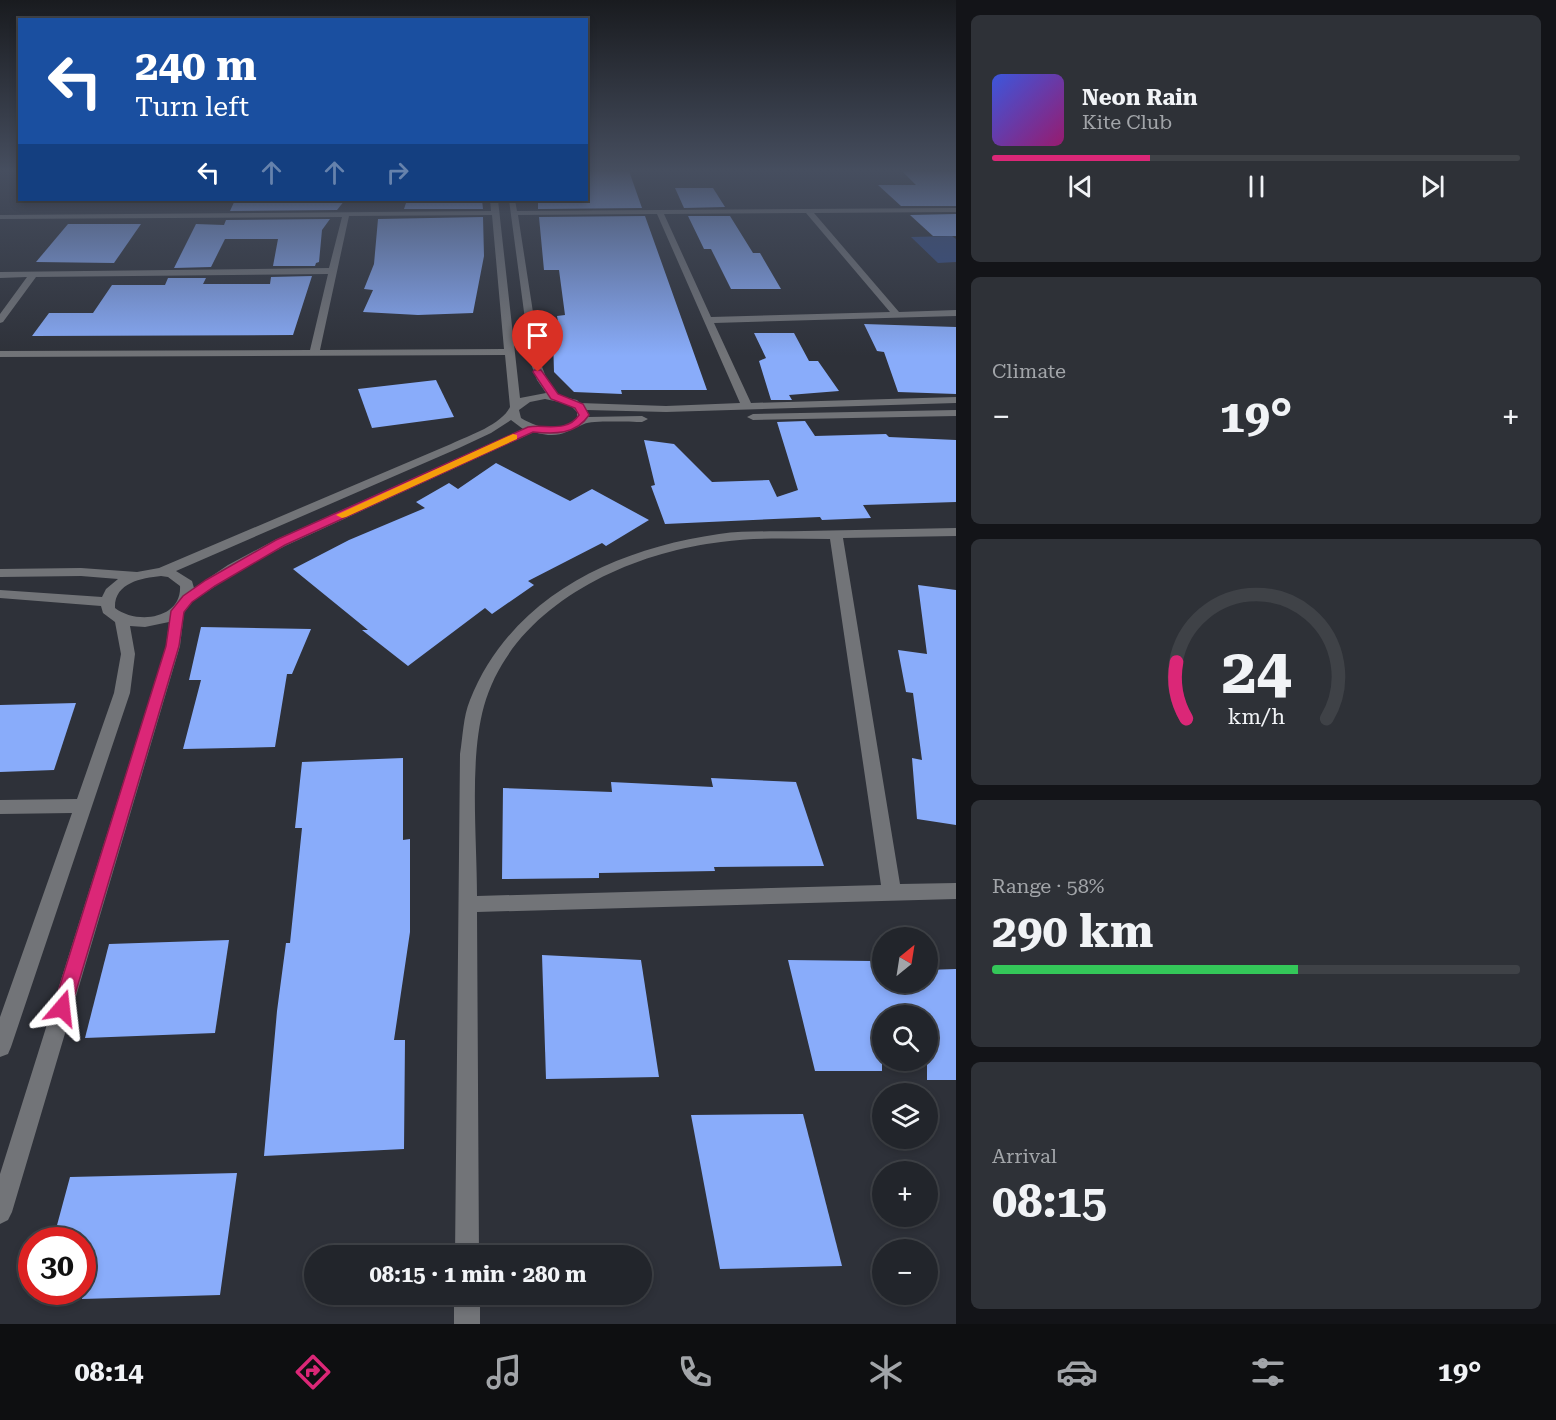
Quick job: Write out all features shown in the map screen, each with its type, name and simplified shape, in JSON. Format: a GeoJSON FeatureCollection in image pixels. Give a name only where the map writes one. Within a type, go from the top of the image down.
{"type":"FeatureCollection","features":[{"type":"Feature","properties":{"kind":"street"},"geometry":{"type":"LineString","coordinates":[[314,352],[342,233]]}},
{"type":"Feature","properties":{"kind":"street"},"geometry":{"type":"LineString","coordinates":[[0,573],[81,572],[136,576],[161,572],[464,443],[514,410],[527,399],[554,396],[573,402],[579,406],[584,415],[582,420],[573,427],[558,431],[532,429],[516,420],[514,410],[497,233]]}},
{"type":"Feature","properties":{"kind":"street"},"geometry":{"type":"LineString","coordinates":[[517,233],[536,364],[542,380],[554,396]]}},
{"type":"Feature","properties":{"kind":"street"},"geometry":{"type":"LineString","coordinates":[[669,233],[747,407]]}},
{"type":"Feature","properties":{"kind":"street"},"geometry":{"type":"LineString","coordinates":[[827,233],[897,315]]}},
{"type":"Feature","properties":{"kind":"street"},"geometry":{"type":"LineString","coordinates":[[0,275],[333,271]]}},
{"type":"Feature","properties":{"kind":"street"},"geometry":{"type":"LineString","coordinates":[[0,320],[34,274]]}},
{"type":"Feature","properties":{"kind":"street"},"geometry":{"type":"LineString","coordinates":[[708,320],[956,313]]}},
{"type":"Feature","properties":{"kind":"street"},"geometry":{"type":"LineString","coordinates":[[0,354],[510,352]]}},
{"type":"Feature","properties":{"kind":"street"},"geometry":{"type":"LineString","coordinates":[[579,406],[644,409],[956,400]]}},
{"type":"Feature","properties":{"kind":"street"},"geometry":{"type":"LineString","coordinates":[[582,420],[956,413]]}},
{"type":"Feature","properties":{"kind":"street"},"geometry":{"type":"LineString","coordinates":[[136,576],[112,590],[106,603],[108,610],[122,621],[150,622],[183,605],[233,568],[280,543],[532,429]]}},
{"type":"Feature","properties":{"kind":"street"},"geometry":{"type":"LineString","coordinates":[[467,1245],[468,754],[477,703],[495,663],[521,629],[552,600],[589,577],[629,559],[674,546],[721,538],[956,532]]}},
{"type":"Feature","properties":{"kind":"street"},"geometry":{"type":"LineString","coordinates":[[836,535],[892,893]]}},
{"type":"Feature","properties":{"kind":"street"},"geometry":{"type":"LineString","coordinates":[[0,1212],[189,591],[187,584],[172,574],[161,572]]}},
{"type":"Feature","properties":{"kind":"street"},"geometry":{"type":"LineString","coordinates":[[0,594],[106,603]]}},
{"type":"Feature","properties":{"kind":"street"},"geometry":{"type":"LineString","coordinates":[[0,1047],[122,693],[128,654],[122,621]]}},
{"type":"Feature","properties":{"kind":"street"},"geometry":{"type":"LineString","coordinates":[[0,807],[83,806]]}},
{"type":"Feature","properties":{"kind":"street"},"geometry":{"type":"LineString","coordinates":[[467,904],[956,891]]}},
{"type":"Feature","properties":{"kind":"street"},"geometry":{"type":"LineString","coordinates":[[467,1305],[467,1324]]}},
{"type":"Feature","properties":{"kind":"shaded area"},"geometry":{"type":"Polygon","coordinates":[[[952,236],[956,239],[956,262],[938,263],[911,237],[952,236]]]}},
{"type":"Feature","properties":{"kind":"building"},"geometry":{"type":"Polygon","coordinates":[[[61,233],[135,233],[114,263],[36,262],[61,233]]]}},
{"type":"Feature","properties":{"kind":"building"},"geometry":{"type":"Polygon","coordinates":[[[192,233],[322,233],[319,262],[315,266],[273,266],[278,239],[225,239],[211,267],[174,268],[192,233]]]}},
{"type":"Feature","properties":{"kind":"building"},"geometry":{"type":"Polygon","coordinates":[[[377,233],[483,233],[484,256],[473,313],[418,315],[363,312],[373,290],[364,289],[374,264],[377,233]]]}},
{"type":"Feature","properties":{"kind":"building"},"geometry":{"type":"Polygon","coordinates":[[[540,233],[651,233],[707,390],[621,390],[622,394],[574,392],[554,372],[553,339],[561,338],[557,316],[565,315],[559,270],[544,270],[540,233]]]}},
{"type":"Feature","properties":{"kind":"building"},"geometry":{"type":"Polygon","coordinates":[[[696,233],[740,233],[753,253],[760,253],[781,289],[731,289],[711,249],[704,249],[696,233]]]}},
{"type":"Feature","properties":{"kind":"building"},"geometry":{"type":"Polygon","coordinates":[[[929,233],[956,233],[956,236],[933,236],[929,233]]]}},
{"type":"Feature","properties":{"kind":"building"},"geometry":{"type":"Polygon","coordinates":[[[312,276],[293,335],[32,336],[49,313],[93,313],[112,285],[165,285],[168,278],[206,278],[203,284],[270,284],[271,277],[312,276]]]}},
{"type":"Feature","properties":{"kind":"building"},"geometry":{"type":"Polygon","coordinates":[[[864,324],[956,327],[956,394],[898,392],[884,352],[877,351],[864,324]]]}},
{"type":"Feature","properties":{"kind":"building"},"geometry":{"type":"Polygon","coordinates":[[[754,333],[794,333],[809,361],[818,361],[839,391],[789,395],[792,400],[771,400],[759,361],[766,358],[754,333]]]}},
{"type":"Feature","properties":{"kind":"building"},"geometry":{"type":"Polygon","coordinates":[[[436,380],[454,417],[372,428],[358,389],[436,380]]]}},
{"type":"Feature","properties":{"kind":"building"},"geometry":{"type":"Polygon","coordinates":[[[805,421],[815,436],[886,434],[889,437],[956,440],[956,502],[863,505],[871,518],[822,520],[820,517],[665,524],[651,486],[655,485],[644,440],[674,444],[712,482],[769,480],[777,497],[798,490],[777,422],[805,421]]]}},
{"type":"Feature","properties":{"kind":"building"},"geometry":{"type":"Polygon","coordinates":[[[496,463],[570,501],[592,489],[649,520],[606,546],[602,543],[528,581],[534,585],[492,614],[485,608],[408,666],[362,630],[368,630],[293,569],[349,540],[425,508],[416,502],[449,483],[458,489],[496,463]]]}},
{"type":"Feature","properties":{"kind":"building"},"geometry":{"type":"Polygon","coordinates":[[[918,585],[956,590],[956,825],[917,819],[912,758],[922,760],[913,693],[906,692],[898,650],[927,654],[918,585]]]}},
{"type":"Feature","properties":{"kind":"building"},"geometry":{"type":"Polygon","coordinates":[[[201,627],[311,629],[292,674],[287,674],[275,747],[183,749],[201,680],[189,680],[201,627]]]}},
{"type":"Feature","properties":{"kind":"building"},"geometry":{"type":"Polygon","coordinates":[[[76,703],[54,770],[0,772],[0,705],[76,703]]]}},
{"type":"Feature","properties":{"kind":"building"},"geometry":{"type":"Polygon","coordinates":[[[403,758],[403,840],[410,839],[410,932],[394,1040],[405,1040],[404,1149],[264,1156],[277,1011],[286,943],[290,943],[302,828],[295,828],[302,762],[403,758]]]}},
{"type":"Feature","properties":{"kind":"building"},"geometry":{"type":"Polygon","coordinates":[[[711,778],[796,782],[824,866],[714,867],[715,871],[599,873],[599,878],[502,879],[503,788],[612,792],[611,782],[713,787],[711,778]]]}},
{"type":"Feature","properties":{"kind":"building"},"geometry":{"type":"Polygon","coordinates":[[[229,940],[215,1033],[85,1038],[109,944],[229,940]]]}},
{"type":"Feature","properties":{"kind":"building"},"geometry":{"type":"Polygon","coordinates":[[[542,955],[641,960],[659,1077],[546,1079],[542,955]]]}},
{"type":"Feature","properties":{"kind":"building"},"geometry":{"type":"Polygon","coordinates":[[[788,960],[871,961],[872,993],[938,993],[938,970],[956,969],[956,1080],[927,1080],[927,1071],[938,1071],[938,1005],[872,1005],[872,1071],[815,1071],[788,960]]]}},
{"type":"Feature","properties":{"kind":"building"},"geometry":{"type":"Polygon","coordinates":[[[803,1114],[842,1266],[720,1269],[691,1115],[803,1114]]]}},
{"type":"Feature","properties":{"kind":"building"},"geometry":{"type":"Polygon","coordinates":[[[237,1173],[220,1295],[96,1299],[96,1227],[57,1227],[70,1177],[237,1173]]]}},
{"type":"Feature","properties":{"kind":"slow traffic"},"geometry":{"type":"LineString","coordinates":[[342,515],[513,437]]}},
{"type":"Feature","properties":{"kind":"route"},"geometry":{"type":"LineString","coordinates":[[62,1008],[173,646],[177,611],[188,599],[210,583],[280,543],[532,429],[558,431],[578,424],[584,415],[583,411],[573,402],[554,396],[538,372]]}}]}
